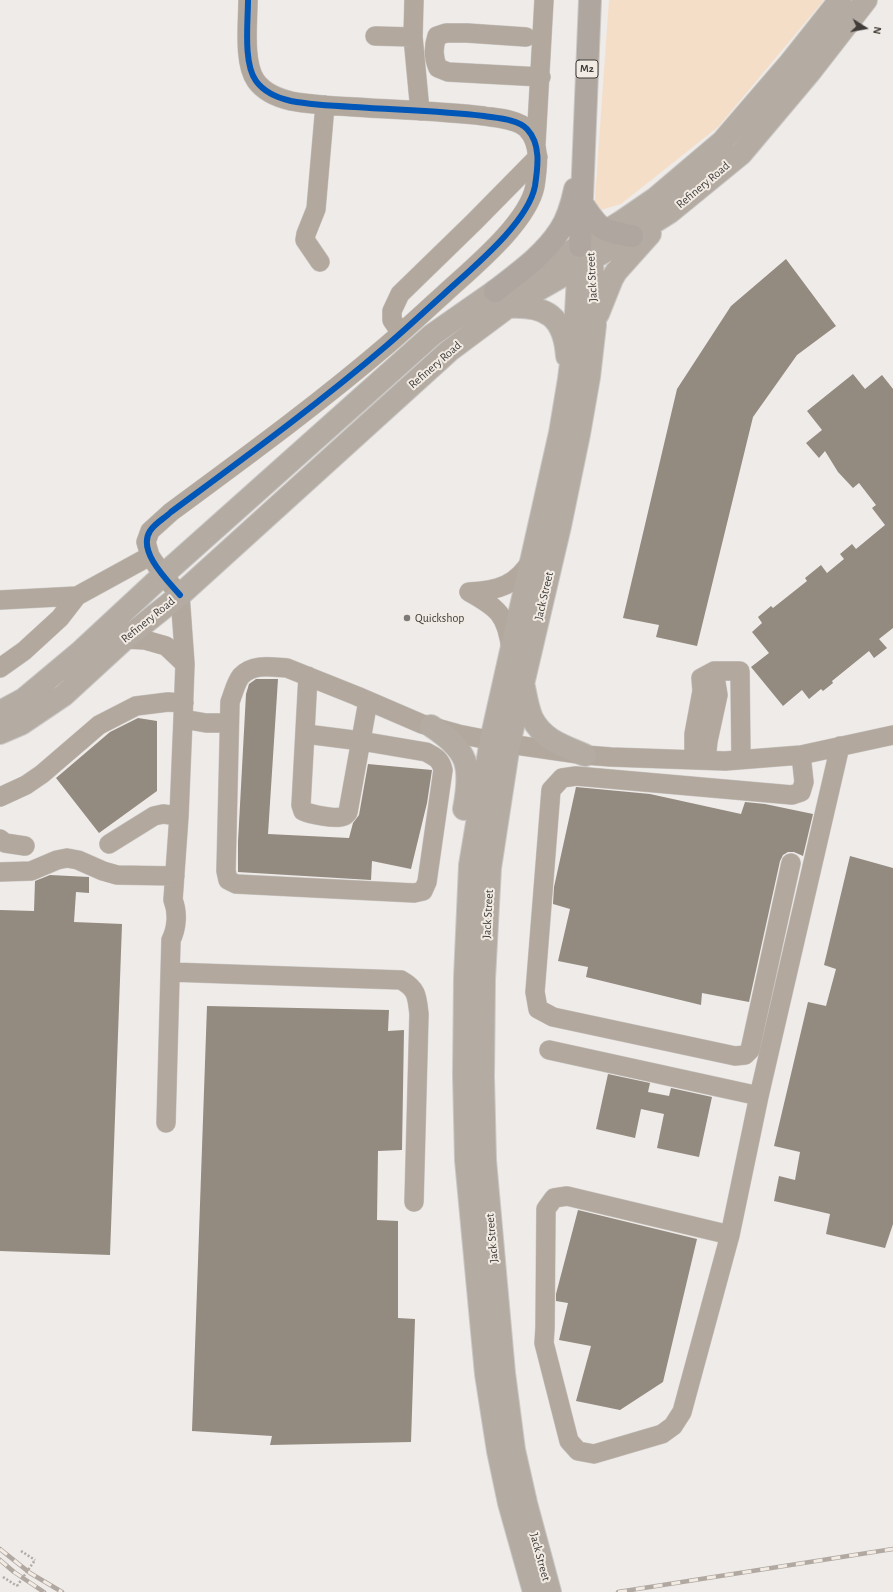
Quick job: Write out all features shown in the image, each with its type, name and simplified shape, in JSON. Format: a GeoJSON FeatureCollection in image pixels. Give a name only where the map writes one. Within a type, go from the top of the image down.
{"type":"FeatureCollection","features":[{"type":"Feature","properties":{"kind":"highway","name":"M2"},"geometry":{"type":"LineString","coordinates":[[585,137],[590,0]]}},
{"type":"Feature","properties":{"kind":"highway"},"geometry":{"type":"LineString","coordinates":[[585,137],[582,203],[589,249],[632,236]]}},
{"type":"Feature","properties":{"kind":"highway"},"geometry":{"type":"LineString","coordinates":[[501,299],[550,244],[561,229],[570,208],[585,137]]}},
{"type":"Feature","properties":{"kind":"main road","name":"Refinery Road"},"geometry":{"type":"LineString","coordinates":[[7,719],[24,699],[79,654],[163,575],[432,335],[501,299],[589,249],[621,222],[656,198],[722,142],[840,0]]}},
{"type":"Feature","properties":{"kind":"main road","name":"Refinery Road"},"geometry":{"type":"LineString","coordinates":[[589,249],[632,236],[670,212],[741,154],[810,72],[866,0]]}},
{"type":"Feature","properties":{"kind":"main road"},"geometry":{"type":"LineString","coordinates":[[595,325],[605,295],[616,272],[670,212]]}},
{"type":"Feature","properties":{"kind":"main road","name":"Jack Street"},"geometry":{"type":"LineString","coordinates":[[534,1592],[529,1548],[486,1374],[466,1160],[464,1075],[465,978],[470,864],[500,742],[523,684],[560,526],[589,377],[595,325],[589,249]]}},
{"type":"Feature","properties":{"kind":"main road","name":"Jack Street"},"geometry":{"type":"LineString","coordinates":[[506,1450],[504,1374],[485,1160],[483,1077],[484,979],[490,868],[500,742],[511,653],[560,433],[575,330],[589,249]]}},
{"type":"Feature","properties":{"kind":"main road","name":"Refinery Road"},"geometry":{"type":"LineString","coordinates":[[7,719],[64,695],[125,639],[180,594],[450,351],[501,299]]}},
{"type":"Feature","properties":{"kind":"main road"},"geometry":{"type":"LineString","coordinates":[[501,299],[543,311],[554,319],[562,332],[566,348],[569,379]]}},
{"type":"Feature","properties":{"kind":"main road"},"geometry":{"type":"LineString","coordinates":[[523,684],[532,717],[541,731],[554,742],[585,755]]}},
{"type":"Feature","properties":{"kind":"main road"},"geometry":{"type":"LineString","coordinates":[[431,726],[455,745],[465,760],[468,771],[469,780],[459,850],[468,915]]}},
{"type":"Feature","properties":{"kind":"main road","name":"Jack Street"},"geometry":{"type":"LineString","coordinates":[[529,1548],[550,1592]]}},
{"type":"Feature","properties":{"kind":"street"},"geometry":{"type":"LineString","coordinates":[[248,0],[248,62],[254,79],[262,88],[272,94],[290,101],[325,105],[459,113],[508,119],[526,127],[537,150]]}},
{"type":"Feature","properties":{"kind":"street"},"geometry":{"type":"LineString","coordinates":[[414,0],[413,36],[420,111]]}},
{"type":"Feature","properties":{"kind":"street"},"geometry":{"type":"LineString","coordinates":[[166,1123],[171,940],[167,932],[168,906],[173,900],[175,876],[185,664],[180,594],[163,575],[150,556],[146,542],[150,531],[159,522],[327,395],[401,333],[486,256],[513,226],[528,205],[534,188],[544,0]]}},
{"type":"Feature","properties":{"kind":"street"},"geometry":{"type":"LineString","coordinates":[[526,37],[446,33],[438,36],[434,45],[434,59],[438,68],[448,72],[541,77]]}},
{"type":"Feature","properties":{"kind":"street"},"geometry":{"type":"LineString","coordinates":[[375,36],[413,36]]}},
{"type":"Feature","properties":{"kind":"street"},"geometry":{"type":"LineString","coordinates":[[320,262],[305,240],[316,209],[325,105]]}},
{"type":"Feature","properties":{"kind":"street"},"geometry":{"type":"LineString","coordinates":[[401,333],[392,320],[392,311],[400,294],[474,222],[537,150]]}},
{"type":"Feature","properties":{"kind":"street"},"geometry":{"type":"LineString","coordinates":[[0,668],[24,651],[60,618],[77,596],[150,556]]}},
{"type":"Feature","properties":{"kind":"street"},"geometry":{"type":"LineString","coordinates":[[511,653],[507,629],[496,608],[469,592],[491,590],[505,586],[517,578],[526,568],[532,557]]}},
{"type":"Feature","properties":{"kind":"street"},"geometry":{"type":"LineString","coordinates":[[0,600],[77,596]]}},
{"type":"Feature","properties":{"kind":"street"},"geometry":{"type":"LineString","coordinates":[[125,639],[145,640],[166,646],[185,664]]}},
{"type":"Feature","properties":{"kind":"street"},"geometry":{"type":"LineString","coordinates":[[306,734],[361,741],[426,752],[435,757],[441,763],[443,770],[427,882],[423,891],[414,893],[236,884],[228,880],[226,871],[230,702],[241,676],[257,667],[269,666],[287,668],[431,726],[458,734],[585,755],[700,760],[741,759],[801,755],[893,735]]}},
{"type":"Feature","properties":{"kind":"street"},"geometry":{"type":"LineString","coordinates":[[700,760],[694,734],[702,691],[708,674],[740,671],[741,759]]}},
{"type":"Feature","properties":{"kind":"street"},"geometry":{"type":"LineString","coordinates":[[308,676],[301,805],[303,811],[310,814],[338,818],[344,816],[348,812],[368,701]]}},
{"type":"Feature","properties":{"kind":"street"},"geometry":{"type":"LineString","coordinates":[[0,797],[26,785],[42,774],[99,725],[136,706],[168,702],[206,723],[229,723]]}},
{"type":"Feature","properties":{"kind":"street"},"geometry":{"type":"LineString","coordinates":[[730,1235],[567,1196],[554,1198],[546,1209],[546,1328],[544,1344],[569,1441],[578,1451],[594,1454],[662,1434],[673,1426],[682,1412],[730,1235],[759,1096],[840,746]]}},
{"type":"Feature","properties":{"kind":"street"},"geometry":{"type":"LineString","coordinates":[[791,863],[750,1050],[745,1055],[735,1056],[554,1017],[538,1009],[535,992],[551,790],[562,778],[576,776],[792,795],[801,792],[804,782],[801,755]]}},
{"type":"Feature","properties":{"kind":"street"},"geometry":{"type":"LineString","coordinates":[[110,844],[154,816],[163,814],[179,816]]}},
{"type":"Feature","properties":{"kind":"street"},"geometry":{"type":"LineString","coordinates":[[0,839],[5,843],[25,846]]}},
{"type":"Feature","properties":{"kind":"street"},"geometry":{"type":"LineString","coordinates":[[0,872],[31,872],[57,860],[67,858],[78,860],[103,871],[118,875],[175,876]]}},
{"type":"Feature","properties":{"kind":"street"},"geometry":{"type":"LineString","coordinates":[[170,972],[401,980],[412,986],[417,997],[419,1014],[414,1202]]}},
{"type":"Feature","properties":{"kind":"street"},"geometry":{"type":"LineString","coordinates":[[549,1050],[759,1096]]}},
{"type":"Feature","properties":{"kind":"path"},"geometry":{"type":"LineString","coordinates":[[3,1577],[17,1586],[35,1560],[21,1551]]}},
{"type":"Feature","properties":{"kind":"shaded area"},"geometry":{"type":"Polygon","coordinates":[[[609,0],[824,0],[718,127],[621,204],[594,212],[609,0]]]}},
{"type":"Feature","properties":{"kind":"building"},"geometry":{"type":"Polygon","coordinates":[[[786,259],[836,326],[797,355],[753,417],[697,646],[656,637],[659,625],[623,618],[677,389],[731,306],[786,259]]]}},
{"type":"Feature","properties":{"kind":"building"},"geometry":{"type":"Polygon","coordinates":[[[853,374],[865,389],[882,375],[893,389],[893,628],[879,639],[887,648],[874,658],[869,651],[832,681],[833,683],[823,691],[821,689],[809,699],[802,690],[783,706],[751,667],[769,653],[752,632],[762,623],[758,617],[771,606],[773,608],[807,581],[805,578],[821,565],[827,573],[844,559],[840,554],[852,544],[856,549],[885,525],[872,508],[876,505],[859,483],[853,488],[838,472],[825,451],[819,458],[806,443],[822,430],[807,411],[853,374]]]}},
{"type":"Feature","properties":{"kind":"building"},"geometry":{"type":"Polygon","coordinates":[[[256,679],[278,679],[268,834],[349,838],[353,823],[359,815],[368,764],[432,770],[427,803],[411,869],[372,861],[371,880],[238,872],[238,842],[246,694],[249,684],[256,679]]]}},
{"type":"Feature","properties":{"kind":"building"},"geometry":{"type":"Polygon","coordinates":[[[138,718],[157,721],[157,791],[99,833],[56,778],[110,732],[138,718]]]}},
{"type":"Feature","properties":{"kind":"building"},"geometry":{"type":"Polygon","coordinates":[[[576,787],[650,794],[741,814],[745,802],[765,804],[813,814],[803,856],[794,852],[788,852],[783,855],[780,861],[749,1002],[702,993],[701,1005],[586,977],[588,967],[558,961],[570,909],[553,904],[554,887],[576,787]]]}},
{"type":"Feature","properties":{"kind":"building"},"geometry":{"type":"Polygon","coordinates":[[[850,856],[893,868],[893,1224],[885,1248],[826,1234],[830,1214],[774,1201],[779,1176],[795,1180],[800,1152],[774,1146],[808,1002],[826,1006],[836,969],[824,965],[850,856]]]}},
{"type":"Feature","properties":{"kind":"building"},"geometry":{"type":"Polygon","coordinates":[[[50,875],[89,877],[89,893],[76,892],[74,922],[122,924],[110,1255],[0,1251],[0,910],[34,911],[35,881],[50,875]]]}},
{"type":"Feature","properties":{"kind":"building"},"geometry":{"type":"Polygon","coordinates":[[[207,1006],[389,1010],[388,1031],[404,1030],[402,1150],[378,1151],[377,1220],[398,1221],[398,1318],[415,1319],[411,1442],[270,1445],[272,1436],[192,1431],[207,1006]]]}},
{"type":"Feature","properties":{"kind":"building"},"geometry":{"type":"Polygon","coordinates":[[[608,1074],[650,1083],[648,1092],[669,1096],[671,1088],[712,1097],[699,1157],[657,1148],[664,1114],[641,1109],[635,1138],[596,1129],[608,1074]]]}},
{"type":"Feature","properties":{"kind":"building"},"geometry":{"type":"Polygon","coordinates":[[[578,1210],[697,1239],[663,1382],[620,1410],[576,1401],[591,1346],[559,1340],[568,1303],[556,1301],[556,1294],[578,1210]]]}},
{"type":"Feature","properties":{"kind":"railway"},"geometry":{"type":"LineString","coordinates":[[0,1549],[30,1573],[62,1592]]}},
{"type":"Feature","properties":{"kind":"railway"},"geometry":{"type":"LineString","coordinates":[[618,1592],[893,1549]]}},
{"type":"Feature","properties":{"kind":"railway"},"geometry":{"type":"LineString","coordinates":[[0,1560],[14,1572],[44,1592]]}},
{"type":"Feature","properties":{"kind":"cycle path"},"geometry":{"type":"LineString","coordinates":[[180,595],[161,573],[150,556],[147,547],[147,539],[152,528],[360,368],[469,271],[511,230],[522,215],[535,186],[537,171],[535,141],[527,129],[513,121],[501,118],[452,113],[331,106],[286,100],[267,91],[256,81],[249,64],[247,42],[248,0]]}},
{"type":"Feature","properties":{"kind":"place","name":"Quickshop"},"geometry":{"type":"Point","coordinates":[407,618]}}]}
